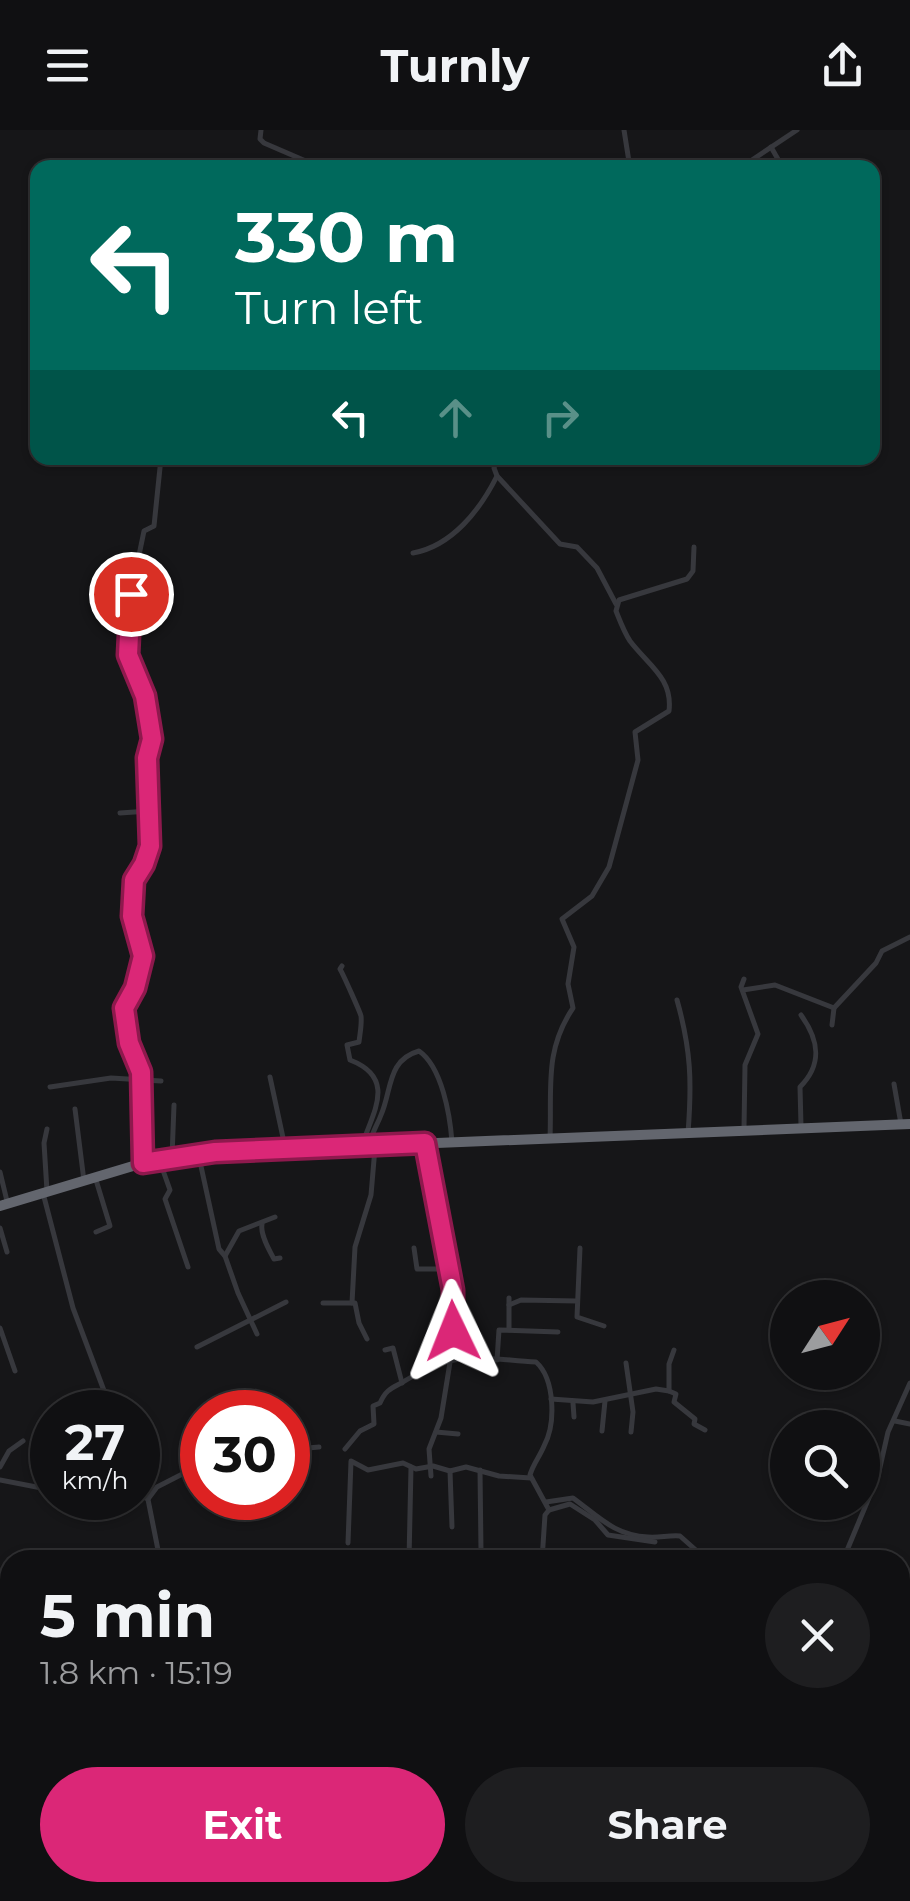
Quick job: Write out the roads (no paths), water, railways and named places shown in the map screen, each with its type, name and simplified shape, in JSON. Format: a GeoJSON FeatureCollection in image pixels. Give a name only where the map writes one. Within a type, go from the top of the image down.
{"type":"FeatureCollection","features":[{"type":"Feature","properties":{"kind":"highway"},"geometry":{"type":"LineString","coordinates":[[4,1205],[143,1163],[198,1154],[905,1124]]}},
{"type":"Feature","properties":{"kind":"street"},"geometry":{"type":"LineString","coordinates":[[261,130],[264,143],[303,160]]}},
{"type":"Feature","properties":{"kind":"street"},"geometry":{"type":"LineString","coordinates":[[624,130],[629,160]]}},
{"type":"Feature","properties":{"kind":"street"},"geometry":{"type":"LineString","coordinates":[[752,160],[797,130]]}},
{"type":"Feature","properties":{"kind":"street"},"geometry":{"type":"LineString","coordinates":[[771,147],[778,160]]}},
{"type":"Feature","properties":{"kind":"street"},"geometry":{"type":"LineString","coordinates":[[143,1163],[142,1084],[129,1043],[124,1008],[135,988],[143,956],[132,916],[134,880],[148,854],[147,758],[152,739],[145,696],[128,655],[131,594],[144,531],[154,526],[160,465]]}},
{"type":"Feature","properties":{"kind":"street"},"geometry":{"type":"LineString","coordinates":[[495,465],[497,476],[560,544],[572,543],[597,568],[617,606]]}},
{"type":"Feature","properties":{"kind":"street"},"geometry":{"type":"LineString","coordinates":[[413,553],[430,550],[462,527],[497,476]]}},
{"type":"Feature","properties":{"kind":"street"},"geometry":{"type":"LineString","coordinates":[[550,1138],[548,1098],[552,1062],[558,1032],[574,1008],[568,984],[574,947],[562,919],[592,896],[608,867],[638,760],[636,732],[669,711],[671,697],[660,672],[629,639],[617,606],[619,600],[687,579],[693,571],[694,547]]}},
{"type":"Feature","properties":{"kind":"street"},"geometry":{"type":"LineString","coordinates":[[120,813],[148,811]]}},
{"type":"Feature","properties":{"kind":"street"},"geometry":{"type":"LineString","coordinates":[[832,1025],[834,1008],[876,963],[882,951],[910,937]]}},
{"type":"Feature","properties":{"kind":"street"},"geometry":{"type":"LineString","coordinates":[[342,966],[362,1023],[359,1042],[347,1045],[350,1060],[365,1065],[380,1092],[369,1145]]}},
{"type":"Feature","properties":{"kind":"street"},"geometry":{"type":"LineString","coordinates":[[744,979],[740,983],[758,1034],[746,1065],[744,1131]]}},
{"type":"Feature","properties":{"kind":"street"},"geometry":{"type":"LineString","coordinates":[[742,990],[775,985],[834,1008]]}},
{"type":"Feature","properties":{"kind":"street"},"geometry":{"type":"LineString","coordinates":[[677,1000],[687,1038],[692,1084],[688,1133]]}},
{"type":"Feature","properties":{"kind":"street"},"geometry":{"type":"LineString","coordinates":[[801,1015],[814,1035],[818,1054],[810,1077],[800,1086],[802,1129]]}},
{"type":"Feature","properties":{"kind":"street"},"geometry":{"type":"LineString","coordinates":[[352,1303],[355,1247],[370,1200],[371,1134],[384,1110],[392,1071],[409,1050],[425,1054],[430,1064],[445,1102],[452,1142]]}},
{"type":"Feature","properties":{"kind":"street"},"geometry":{"type":"LineString","coordinates":[[270,1077],[285,1149]]}},
{"type":"Feature","properties":{"kind":"street"},"geometry":{"type":"LineString","coordinates":[[50,1087],[111,1078],[142,1084],[161,1081]]}},
{"type":"Feature","properties":{"kind":"street"},"geometry":{"type":"LineString","coordinates":[[894,1084],[905,1124]]}},
{"type":"Feature","properties":{"kind":"street"},"geometry":{"type":"LineString","coordinates":[[172,1158],[174,1105]]}},
{"type":"Feature","properties":{"kind":"street"},"geometry":{"type":"LineString","coordinates":[[75,1109],[89,1179],[110,1226],[96,1232]]}},
{"type":"Feature","properties":{"kind":"street"},"geometry":{"type":"LineString","coordinates":[[47,1129],[45,1192],[72,1308],[104,1390]]}},
{"type":"Feature","properties":{"kind":"street"},"geometry":{"type":"LineString","coordinates":[[425,1143],[454,1302],[451,1358],[436,1432],[429,1448],[431,1476]]}},
{"type":"Feature","properties":{"kind":"street"},"geometry":{"type":"LineString","coordinates":[[198,1154],[220,1250],[258,1334]]}},
{"type":"Feature","properties":{"kind":"street"},"geometry":{"type":"LineString","coordinates":[[159,1160],[170,1190],[165,1200],[169,1216],[188,1267]]}},
{"type":"Feature","properties":{"kind":"street"},"geometry":{"type":"LineString","coordinates":[[0,1172],[4,1205]]}},
{"type":"Feature","properties":{"kind":"street"},"geometry":{"type":"LineString","coordinates":[[225,1256],[239,1232],[275,1217]]}},
{"type":"Feature","properties":{"kind":"street"},"geometry":{"type":"LineString","coordinates":[[262,1224],[260,1230],[271,1254],[274,1259],[280,1258]]}},
{"type":"Feature","properties":{"kind":"street"},"geometry":{"type":"LineString","coordinates":[[0,1228],[7,1252]]}},
{"type":"Feature","properties":{"kind":"street"},"geometry":{"type":"LineString","coordinates":[[414,1248],[416,1268],[449,1269]]}},
{"type":"Feature","properties":{"kind":"street"},"geometry":{"type":"LineString","coordinates":[[580,1248],[578,1318],[604,1326]]}},
{"type":"Feature","properties":{"kind":"street"},"geometry":{"type":"LineString","coordinates":[[509,1330],[509,1301],[577,1301]]}},
{"type":"Feature","properties":{"kind":"street"},"geometry":{"type":"LineString","coordinates":[[197,1347],[286,1302]]}},
{"type":"Feature","properties":{"kind":"street"},"geometry":{"type":"LineString","coordinates":[[323,1303],[355,1302],[367,1339]]}},
{"type":"Feature","properties":{"kind":"street"},"geometry":{"type":"LineString","coordinates":[[0,1328],[14,1371]]}},
{"type":"Feature","properties":{"kind":"street"},"geometry":{"type":"LineString","coordinates":[[497,1360],[500,1330],[558,1332]]}},
{"type":"Feature","properties":{"kind":"street"},"geometry":{"type":"LineString","coordinates":[[385,1350],[393,1348],[402,1383]]}},
{"type":"Feature","properties":{"kind":"street"},"geometry":{"type":"LineString","coordinates":[[669,1391],[669,1364],[674,1350]]}},
{"type":"Feature","properties":{"kind":"street"},"geometry":{"type":"LineString","coordinates":[[345,1449],[360,1431],[374,1424],[374,1406],[386,1390],[451,1358],[538,1362],[546,1374],[551,1400],[546,1444],[531,1470],[541,1500],[548,1506],[574,1505],[595,1520],[608,1536],[655,1542]]}},
{"type":"Feature","properties":{"kind":"street"},"geometry":{"type":"LineString","coordinates":[[626,1363],[631,1432]]}},
{"type":"Feature","properties":{"kind":"street"},"geometry":{"type":"LineString","coordinates":[[846,1550],[878,1476],[885,1441],[910,1383]]}},
{"type":"Feature","properties":{"kind":"street"},"geometry":{"type":"LineString","coordinates":[[551,1400],[606,1401],[656,1389],[669,1391],[676,1394],[674,1402],[696,1420],[694,1424],[705,1430]]}},
{"type":"Feature","properties":{"kind":"street"},"geometry":{"type":"LineString","coordinates":[[602,1431],[606,1401]]}},
{"type":"Feature","properties":{"kind":"street"},"geometry":{"type":"LineString","coordinates":[[573,1403],[574,1416]]}},
{"type":"Feature","properties":{"kind":"street"},"geometry":{"type":"LineString","coordinates":[[895,1421],[910,1424]]}},
{"type":"Feature","properties":{"kind":"street"},"geometry":{"type":"LineString","coordinates":[[436,1432],[458,1434]]}},
{"type":"Feature","properties":{"kind":"street"},"geometry":{"type":"LineString","coordinates":[[0,1467],[4,1454],[24,1441]]}},
{"type":"Feature","properties":{"kind":"street"},"geometry":{"type":"LineString","coordinates":[[310,1448],[319,1447]]}},
{"type":"Feature","properties":{"kind":"street"},"geometry":{"type":"LineString","coordinates":[[348,1543],[351,1462],[368,1470],[403,1463],[450,1471],[466,1467],[499,1476],[531,1478]]}},
{"type":"Feature","properties":{"kind":"street"},"geometry":{"type":"LineString","coordinates":[[409,1550],[412,1467]]}},
{"type":"Feature","properties":{"kind":"street"},"geometry":{"type":"LineString","coordinates":[[480,1470],[482,1550]]}},
{"type":"Feature","properties":{"kind":"street"},"geometry":{"type":"LineString","coordinates":[[450,1471],[452,1527]]}},
{"type":"Feature","properties":{"kind":"street"},"geometry":{"type":"LineString","coordinates":[[0,1480],[30,1486]]}},
{"type":"Feature","properties":{"kind":"street"},"geometry":{"type":"LineString","coordinates":[[548,1506],[572,1498],[600,1517],[611,1530],[646,1537],[674,1535],[697,1550]]}},
{"type":"Feature","properties":{"kind":"street"},"geometry":{"type":"LineString","coordinates":[[543,1550],[548,1506]]}},
{"type":"Feature","properties":{"kind":"street"},"geometry":{"type":"LineString","coordinates":[[152,1520],[158,1550]]}},
{"type":"Feature","properties":{"kind":"street"},"geometry":{"type":"LineString","coordinates":[[690,1543],[692,1531]]}}]}
